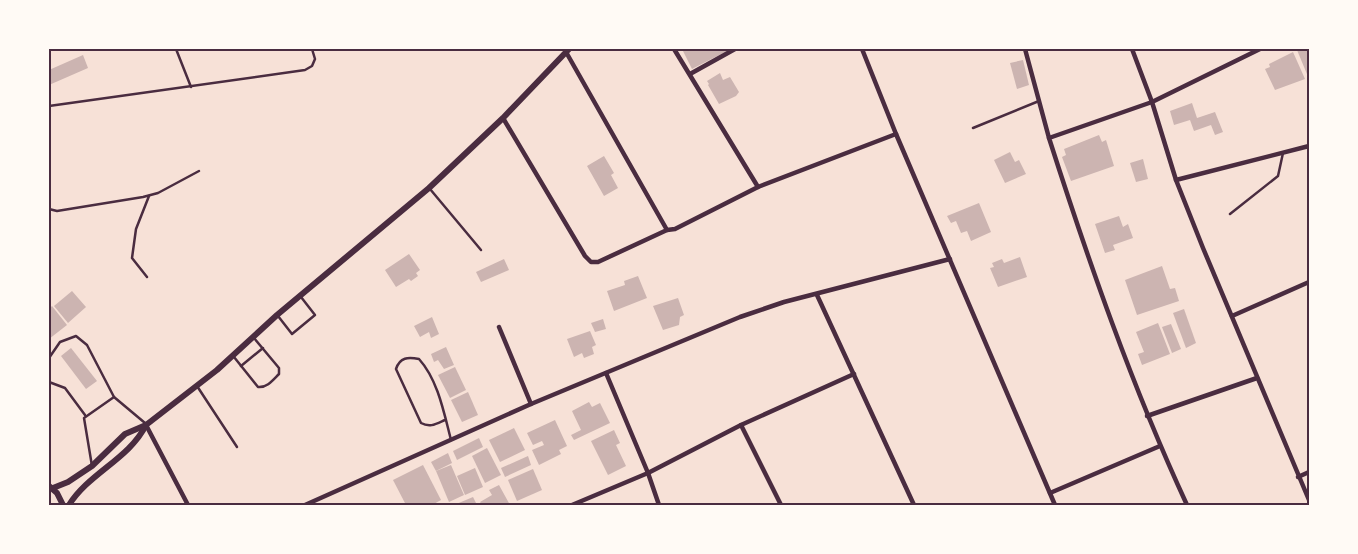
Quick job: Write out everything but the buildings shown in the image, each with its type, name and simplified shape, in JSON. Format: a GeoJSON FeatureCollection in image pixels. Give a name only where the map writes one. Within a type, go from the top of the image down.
{"type":"FeatureCollection","features":[{"type":"Feature","properties":{"kind":"main road"},"geometry":{"type":"LineString","coordinates":[[63,505],[51,487],[68,482],[92,466],[125,434],[146,425],[233,356],[277,315],[429,188],[503,118],[568,50]]}},
{"type":"Feature","properties":{"kind":"main road"},"geometry":{"type":"LineString","coordinates":[[69,505],[100,473],[133,445],[146,425]]}},
{"type":"Feature","properties":{"kind":"street"},"geometry":{"type":"LineString","coordinates":[[674,49],[758,187]]}},
{"type":"Feature","properties":{"kind":"street"},"geometry":{"type":"LineString","coordinates":[[690,74],[736,49]]}},
{"type":"Feature","properties":{"kind":"street"},"geometry":{"type":"LineString","coordinates":[[862,49],[896,134],[1056,505]]}},
{"type":"Feature","properties":{"kind":"street"},"geometry":{"type":"LineString","coordinates":[[1025,49],[1049,138],[1089,262],[1147,416],[1186,505]]}},
{"type":"Feature","properties":{"kind":"street"},"geometry":{"type":"LineString","coordinates":[[1132,49],[1152,102],[1176,180],[1309,500]]}},
{"type":"Feature","properties":{"kind":"street"},"geometry":{"type":"LineString","coordinates":[[1049,138],[1152,102],[1260,49]]}},
{"type":"Feature","properties":{"kind":"street"},"geometry":{"type":"LineString","coordinates":[[568,50],[666,230]]}},
{"type":"Feature","properties":{"kind":"street"},"geometry":{"type":"LineString","coordinates":[[503,118],[585,256],[591,262],[598,262],[666,230],[675,229],[758,187],[896,134]]}},
{"type":"Feature","properties":{"kind":"street"},"geometry":{"type":"LineString","coordinates":[[1176,180],[1309,146]]}},
{"type":"Feature","properties":{"kind":"street"},"geometry":{"type":"LineString","coordinates":[[305,505],[531,404],[756,311],[950,259]]}},
{"type":"Feature","properties":{"kind":"street"},"geometry":{"type":"LineString","coordinates":[[1232,316],[1309,282]]}},
{"type":"Feature","properties":{"kind":"street"},"geometry":{"type":"LineString","coordinates":[[817,295],[914,505]]}},
{"type":"Feature","properties":{"kind":"street"},"geometry":{"type":"LineString","coordinates":[[499,327],[531,404]]}},
{"type":"Feature","properties":{"kind":"street"},"geometry":{"type":"LineString","coordinates":[[606,373],[648,473],[659,505]]}},
{"type":"Feature","properties":{"kind":"street"},"geometry":{"type":"LineString","coordinates":[[572,505],[648,473],[741,425],[854,374]]}},
{"type":"Feature","properties":{"kind":"street"},"geometry":{"type":"LineString","coordinates":[[1147,416],[1257,378]]}},
{"type":"Feature","properties":{"kind":"street"},"geometry":{"type":"LineString","coordinates":[[146,425],[188,505]]}},
{"type":"Feature","properties":{"kind":"street"},"geometry":{"type":"LineString","coordinates":[[741,425],[781,505]]}},
{"type":"Feature","properties":{"kind":"street"},"geometry":{"type":"LineString","coordinates":[[1050,493],[1160,446]]}},
{"type":"Feature","properties":{"kind":"street"},"geometry":{"type":"LineString","coordinates":[[1298,477],[1309,472]]}},
{"type":"Feature","properties":{"kind":"lane"},"geometry":{"type":"LineString","coordinates":[[176,49],[191,87]]}},
{"type":"Feature","properties":{"kind":"lane"},"geometry":{"type":"LineString","coordinates":[[49,106],[305,70],[312,66],[315,60],[312,49]]}},
{"type":"Feature","properties":{"kind":"lane"},"geometry":{"type":"LineString","coordinates":[[973,128],[1039,101]]}},
{"type":"Feature","properties":{"kind":"lane"},"geometry":{"type":"LineString","coordinates":[[1230,214],[1278,176],[1282,153]]}},
{"type":"Feature","properties":{"kind":"lane"},"geometry":{"type":"LineString","coordinates":[[49,209],[57,210],[148,196],[171,187],[199,171]]}},
{"type":"Feature","properties":{"kind":"lane"},"geometry":{"type":"LineString","coordinates":[[429,188],[481,250]]}},
{"type":"Feature","properties":{"kind":"lane"},"geometry":{"type":"LineString","coordinates":[[147,277],[132,258],[136,228],[148,196]]}},
{"type":"Feature","properties":{"kind":"lane"},"geometry":{"type":"LineString","coordinates":[[277,315],[292,334],[315,315],[300,296]]}},
{"type":"Feature","properties":{"kind":"lane"},"geometry":{"type":"LineString","coordinates":[[49,358],[60,342],[76,336],[87,345],[114,397],[146,425]]}},
{"type":"Feature","properties":{"kind":"lane"},"geometry":{"type":"LineString","coordinates":[[233,356],[258,387],[268,384],[280,372],[277,364],[254,338]]}},
{"type":"Feature","properties":{"kind":"lane"},"geometry":{"type":"LineString","coordinates":[[240,366],[263,348]]}},
{"type":"Feature","properties":{"kind":"lane"},"geometry":{"type":"LineString","coordinates":[[445,420],[426,426],[420,423],[396,369],[402,360],[407,357],[419,358],[423,364],[439,397],[451,440]]}},
{"type":"Feature","properties":{"kind":"lane"},"geometry":{"type":"LineString","coordinates":[[49,382],[65,388],[85,415],[92,466]]}},
{"type":"Feature","properties":{"kind":"lane"},"geometry":{"type":"LineString","coordinates":[[197,386],[237,447]]}},
{"type":"Feature","properties":{"kind":"lane"},"geometry":{"type":"LineString","coordinates":[[85,415],[114,397]]}}]}
